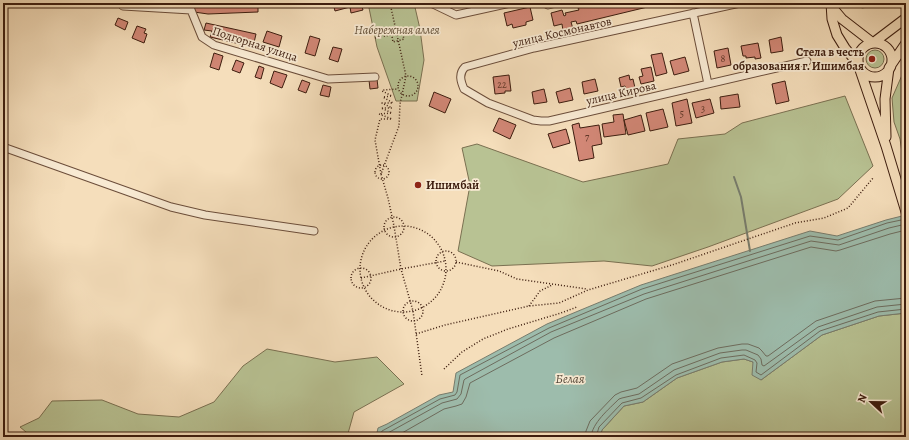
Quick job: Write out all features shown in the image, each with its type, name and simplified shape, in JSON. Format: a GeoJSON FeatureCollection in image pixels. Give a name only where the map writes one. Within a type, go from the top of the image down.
{"type":"FeatureCollection","features":[{"type":"Feature","properties":{"kind":"main road"},"geometry":{"type":"LineString","coordinates":[[831,4],[842,19],[873,43],[883,45],[890,53],[891,63],[885,99],[886,146]]}},
{"type":"Feature","properties":{"kind":"main road"},"geometry":{"type":"LineString","coordinates":[[831,4],[832,19],[837,35],[861,69],[870,76],[881,75],[886,72],[906,43]]}},
{"type":"Feature","properties":{"kind":"main road"},"geometry":{"type":"LineString","coordinates":[[906,18],[873,43],[863,48],[858,58],[858,64],[886,146],[906,212]]}},
{"type":"Feature","properties":{"kind":"street"},"geometry":{"type":"LineString","coordinates":[[431,3],[456,16],[511,3]]}},
{"type":"Feature","properties":{"kind":"street"},"geometry":{"type":"LineString","coordinates":[[545,3],[548,5],[556,3]]}},
{"type":"Feature","properties":{"kind":"street","name":"улица Космонавтов"},"geometry":{"type":"LineString","coordinates":[[462,70],[465,67],[534,48],[740,3]]}},
{"type":"Feature","properties":{"kind":"street","name":"Подгорная улица"},"geometry":{"type":"LineString","coordinates":[[123,6],[192,6],[202,37],[214,45],[328,79],[375,76]]}},
{"type":"Feature","properties":{"kind":"street"},"geometry":{"type":"LineString","coordinates":[[693,14],[708,84]]}},
{"type":"Feature","properties":{"kind":"street","name":"улица Кирова"},"geometry":{"type":"LineString","coordinates":[[462,70],[460,75],[462,85],[467,92],[488,103],[533,120],[549,121],[807,61]]}},
{"type":"Feature","properties":{"kind":"street"},"geometry":{"type":"LineString","coordinates":[[3,147],[171,207],[205,215],[314,232]]}},
{"type":"Feature","properties":{"kind":"path"},"geometry":{"type":"LineString","coordinates":[[381,174],[399,126],[400,104],[406,76],[390,3]]}},
{"type":"Feature","properties":{"kind":"path"},"geometry":{"type":"LineString","coordinates":[[401,28],[404,39],[393,42],[391,30],[396,29],[401,28]]}},
{"type":"Feature","properties":{"kind":"path"},"geometry":{"type":"LineString","coordinates":[[375,38],[420,29]]}},
{"type":"Feature","properties":{"kind":"path"},"geometry":{"type":"LineString","coordinates":[[406,76],[416,80],[418,86],[418,89],[411,96],[402,94],[398,89],[400,80],[406,76]]}},
{"type":"Feature","properties":{"kind":"path"},"geometry":{"type":"LineString","coordinates":[[398,89],[382,91],[392,96],[382,97],[393,103],[382,103],[392,108],[381,108],[392,114],[379,114],[392,119],[380,119],[375,140],[381,174],[394,226],[401,269],[413,311],[422,376]]}},
{"type":"Feature","properties":{"kind":"path"},"geometry":{"type":"LineString","coordinates":[[380,166],[385,166],[389,169],[390,174],[383,180],[378,178],[376,175],[376,170],[380,166]]}},
{"type":"Feature","properties":{"kind":"path"},"geometry":{"type":"LineString","coordinates":[[416,334],[445,325],[529,306],[559,303],[588,290],[672,265],[795,223],[824,218],[848,208],[873,178]]}},
{"type":"Feature","properties":{"kind":"path"},"geometry":{"type":"LineString","coordinates":[[392,217],[399,218],[404,225],[401,233],[396,236],[389,236],[384,230],[385,222],[392,217]]}},
{"type":"Feature","properties":{"kind":"path"},"geometry":{"type":"LineString","coordinates":[[404,225],[417,227],[427,232],[436,240],[443,251],[446,260],[447,271],[440,293],[423,308],[413,311],[403,312],[390,310],[380,305],[371,298],[364,288],[361,278],[360,268],[362,255],[367,245],[374,237],[384,230],[394,226],[404,225]]}},
{"type":"Feature","properties":{"kind":"path"},"geometry":{"type":"LineString","coordinates":[[443,251],[453,253],[455,256],[455,266],[447,271],[440,268],[436,262],[437,256],[443,251]]}},
{"type":"Feature","properties":{"kind":"path"},"geometry":{"type":"LineString","coordinates":[[361,278],[446,260]]}},
{"type":"Feature","properties":{"kind":"path"},"geometry":{"type":"LineString","coordinates":[[456,262],[499,271],[517,279],[588,290]]}},
{"type":"Feature","properties":{"kind":"path"},"geometry":{"type":"LineString","coordinates":[[360,268],[366,269],[371,276],[370,283],[364,288],[356,287],[353,284],[351,277],[352,273],[360,268]]}},
{"type":"Feature","properties":{"kind":"path"},"geometry":{"type":"LineString","coordinates":[[529,306],[540,291],[553,284]]}},
{"type":"Feature","properties":{"kind":"path"},"geometry":{"type":"LineString","coordinates":[[410,302],[418,303],[423,308],[421,318],[418,320],[410,321],[404,316],[403,312],[405,306],[410,302]]}},
{"type":"Feature","properties":{"kind":"path"},"geometry":{"type":"LineString","coordinates":[[444,370],[462,352],[483,339],[508,329],[577,307]]}},
{"type":"Feature","properties":{"kind":"green space","name":"Набережная аллея"},"geometry":{"type":"Polygon","coordinates":[[[368,3],[414,3],[420,29],[424,60],[417,101],[396,101],[377,47],[368,3]]]}},
{"type":"Feature","properties":{"kind":"green space"},"geometry":{"type":"Polygon","coordinates":[[[855,3],[891,3],[862,8],[855,3]]]}},
{"type":"Feature","properties":{"kind":"green space"},"geometry":{"type":"Polygon","coordinates":[[[875,50],[881,53],[884,59],[881,65],[875,68],[869,65],[866,59],[869,53],[875,50]]]}},
{"type":"Feature","properties":{"kind":"green space"},"geometry":{"type":"Polygon","coordinates":[[[906,66],[906,165],[904,166],[900,139],[894,122],[892,98],[906,66]]]}},
{"type":"Feature","properties":{"kind":"green space"},"geometry":{"type":"Polygon","coordinates":[[[845,96],[873,166],[838,199],[652,266],[604,261],[492,266],[458,251],[470,185],[462,148],[477,144],[583,182],[668,164],[678,139],[725,134],[742,123],[845,96]]]}},
{"type":"Feature","properties":{"kind":"green space"},"geometry":{"type":"Polygon","coordinates":[[[906,313],[906,437],[600,437],[602,430],[624,406],[643,402],[677,378],[722,362],[744,359],[753,362],[761,380],[822,335],[879,316],[906,313]]]}},
{"type":"Feature","properties":{"kind":"green space"},"geometry":{"type":"Polygon","coordinates":[[[267,349],[335,362],[377,357],[404,384],[354,412],[347,437],[32,437],[20,427],[39,418],[52,401],[102,400],[138,414],[179,417],[214,402],[243,366],[267,349]]]}},
{"type":"Feature","properties":{"kind":"water","name":"Белая"},"geometry":{"type":"Polygon","coordinates":[[[906,215],[906,313],[879,316],[822,335],[761,380],[752,375],[753,362],[744,359],[722,362],[677,378],[643,402],[624,406],[602,430],[600,437],[376,437],[378,428],[439,395],[453,392],[456,373],[547,324],[641,285],[810,231],[837,236],[906,215]]]}},
{"type":"Feature","properties":{"kind":"building"},"geometry":{"type":"Polygon","coordinates":[[[333,3],[361,3],[363,10],[351,13],[350,7],[335,11],[333,3]]]}},
{"type":"Feature","properties":{"kind":"building"},"geometry":{"type":"Polygon","coordinates":[[[602,3],[664,3],[577,24],[576,21],[571,22],[573,29],[563,31],[562,24],[554,26],[551,13],[562,10],[564,16],[566,15],[565,13],[579,10],[578,8],[602,3]]]}},
{"type":"Feature","properties":{"kind":"building"},"geometry":{"type":"Polygon","coordinates":[[[195,5],[258,5],[258,12],[208,14],[194,12],[195,5]]]}},
{"type":"Feature","properties":{"kind":"building"},"geometry":{"type":"Polygon","coordinates":[[[530,7],[533,20],[526,22],[526,25],[513,28],[512,24],[507,26],[504,13],[530,7]]]}},
{"type":"Feature","properties":{"kind":"building"},"geometry":{"type":"Polygon","coordinates":[[[118,18],[128,22],[125,30],[115,25],[118,18]]]}},
{"type":"Feature","properties":{"kind":"building"},"geometry":{"type":"Polygon","coordinates":[[[206,23],[256,34],[253,47],[210,37],[212,31],[204,30],[206,23]]]}},
{"type":"Feature","properties":{"kind":"building"},"geometry":{"type":"Polygon","coordinates":[[[137,26],[146,29],[144,33],[147,34],[144,43],[132,38],[137,26]]]}},
{"type":"Feature","properties":{"kind":"building"},"geometry":{"type":"Polygon","coordinates":[[[267,31],[282,36],[279,47],[263,42],[267,31]]]}},
{"type":"Feature","properties":{"kind":"building"},"geometry":{"type":"Polygon","coordinates":[[[310,36],[320,39],[315,56],[305,53],[310,36]]]}},
{"type":"Feature","properties":{"kind":"building"},"geometry":{"type":"Polygon","coordinates":[[[781,37],[783,51],[771,53],[769,40],[781,37]]]}},
{"type":"Feature","properties":{"kind":"building"},"geometry":{"type":"Polygon","coordinates":[[[758,43],[761,58],[746,58],[746,56],[743,56],[741,46],[758,43]]]}},
{"type":"Feature","properties":{"kind":"building"},"geometry":{"type":"Polygon","coordinates":[[[333,47],[342,49],[338,62],[329,59],[333,47]]]}},
{"type":"Feature","properties":{"kind":"building"},"geometry":{"type":"Polygon","coordinates":[[[728,48],[731,65],[717,68],[714,51],[728,48]]]}},
{"type":"Feature","properties":{"kind":"building"},"geometry":{"type":"Polygon","coordinates":[[[214,53],[223,56],[219,70],[210,67],[214,53]]]}},
{"type":"Feature","properties":{"kind":"building"},"geometry":{"type":"Polygon","coordinates":[[[662,53],[667,73],[656,76],[651,55],[662,53]]]}},
{"type":"Feature","properties":{"kind":"building"},"geometry":{"type":"Polygon","coordinates":[[[685,57],[689,71],[674,75],[670,61],[685,57]]]}},
{"type":"Feature","properties":{"kind":"building"},"geometry":{"type":"Polygon","coordinates":[[[236,60],[244,63],[240,73],[232,70],[236,60]]]}},
{"type":"Feature","properties":{"kind":"building"},"geometry":{"type":"Polygon","coordinates":[[[259,66],[264,68],[261,79],[255,77],[259,66]]]}},
{"type":"Feature","properties":{"kind":"building"},"geometry":{"type":"Polygon","coordinates":[[[651,67],[654,81],[641,84],[639,77],[643,76],[641,69],[651,67]]]}},
{"type":"Feature","properties":{"kind":"building"},"geometry":{"type":"Polygon","coordinates":[[[274,71],[287,75],[282,88],[270,83],[274,71]]]}},
{"type":"Feature","properties":{"kind":"building"},"geometry":{"type":"Polygon","coordinates":[[[509,75],[511,91],[495,94],[493,77],[509,75]]]}},
{"type":"Feature","properties":{"kind":"building"},"geometry":{"type":"Polygon","coordinates":[[[629,75],[630,80],[633,79],[635,88],[626,90],[625,86],[621,87],[619,78],[629,75]]]}},
{"type":"Feature","properties":{"kind":"building"},"geometry":{"type":"Polygon","coordinates":[[[377,79],[378,88],[370,89],[369,80],[377,79]]]}},
{"type":"Feature","properties":{"kind":"building"},"geometry":{"type":"Polygon","coordinates":[[[595,79],[598,91],[584,94],[582,82],[595,79]]]}},
{"type":"Feature","properties":{"kind":"building"},"geometry":{"type":"Polygon","coordinates":[[[302,80],[310,83],[306,93],[298,90],[302,80]]]}},
{"type":"Feature","properties":{"kind":"building"},"geometry":{"type":"Polygon","coordinates":[[[785,81],[789,101],[776,104],[772,84],[785,81]]]}},
{"type":"Feature","properties":{"kind":"building"},"geometry":{"type":"Polygon","coordinates":[[[323,85],[331,87],[329,97],[320,95],[323,85]]]}},
{"type":"Feature","properties":{"kind":"building"},"geometry":{"type":"Polygon","coordinates":[[[570,88],[573,100],[559,103],[556,92],[570,88]]]}},
{"type":"Feature","properties":{"kind":"building"},"geometry":{"type":"Polygon","coordinates":[[[544,89],[547,102],[534,104],[532,92],[544,89]]]}},
{"type":"Feature","properties":{"kind":"building"},"geometry":{"type":"Polygon","coordinates":[[[434,92],[451,99],[445,113],[429,106],[434,92]]]}},
{"type":"Feature","properties":{"kind":"building"},"geometry":{"type":"Polygon","coordinates":[[[738,94],[740,107],[721,109],[720,97],[738,94]]]}},
{"type":"Feature","properties":{"kind":"building"},"geometry":{"type":"Polygon","coordinates":[[[687,99],[692,123],[676,126],[672,103],[687,99]]]}},
{"type":"Feature","properties":{"kind":"building"},"geometry":{"type":"Polygon","coordinates":[[[710,99],[714,113],[696,118],[692,103],[710,99]]]}},
{"type":"Feature","properties":{"kind":"building"},"geometry":{"type":"Polygon","coordinates":[[[663,109],[668,127],[650,131],[646,113],[663,109]]]}},
{"type":"Feature","properties":{"kind":"building"},"geometry":{"type":"Polygon","coordinates":[[[623,114],[626,134],[604,137],[602,124],[614,122],[613,115],[623,114]]]}},
{"type":"Feature","properties":{"kind":"building"},"geometry":{"type":"Polygon","coordinates":[[[641,115],[645,131],[628,135],[624,120],[641,115]]]}},
{"type":"Feature","properties":{"kind":"building"},"geometry":{"type":"Polygon","coordinates":[[[499,118],[516,125],[510,139],[493,131],[499,118]]]}},
{"type":"Feature","properties":{"kind":"building"},"geometry":{"type":"Polygon","coordinates":[[[579,123],[580,128],[599,125],[602,144],[592,146],[594,158],[579,161],[572,125],[579,123]]]}},
{"type":"Feature","properties":{"kind":"building"},"geometry":{"type":"Polygon","coordinates":[[[566,129],[570,143],[553,148],[548,134],[566,129]]]}},
{"type":"Feature","properties":{"kind":"waterway"},"geometry":{"type":"LineString","coordinates":[[734,177],[741,197],[750,251]]}},
{"type":"Feature","properties":{"kind":"place","name":"Стела в честь образования г. Ишимбая"},"geometry":{"type":"Point","coordinates":[872,59]}},
{"type":"Feature","properties":{"kind":"place","name":"Ишимбай"},"geometry":{"type":"Point","coordinates":[418,185]}}]}
